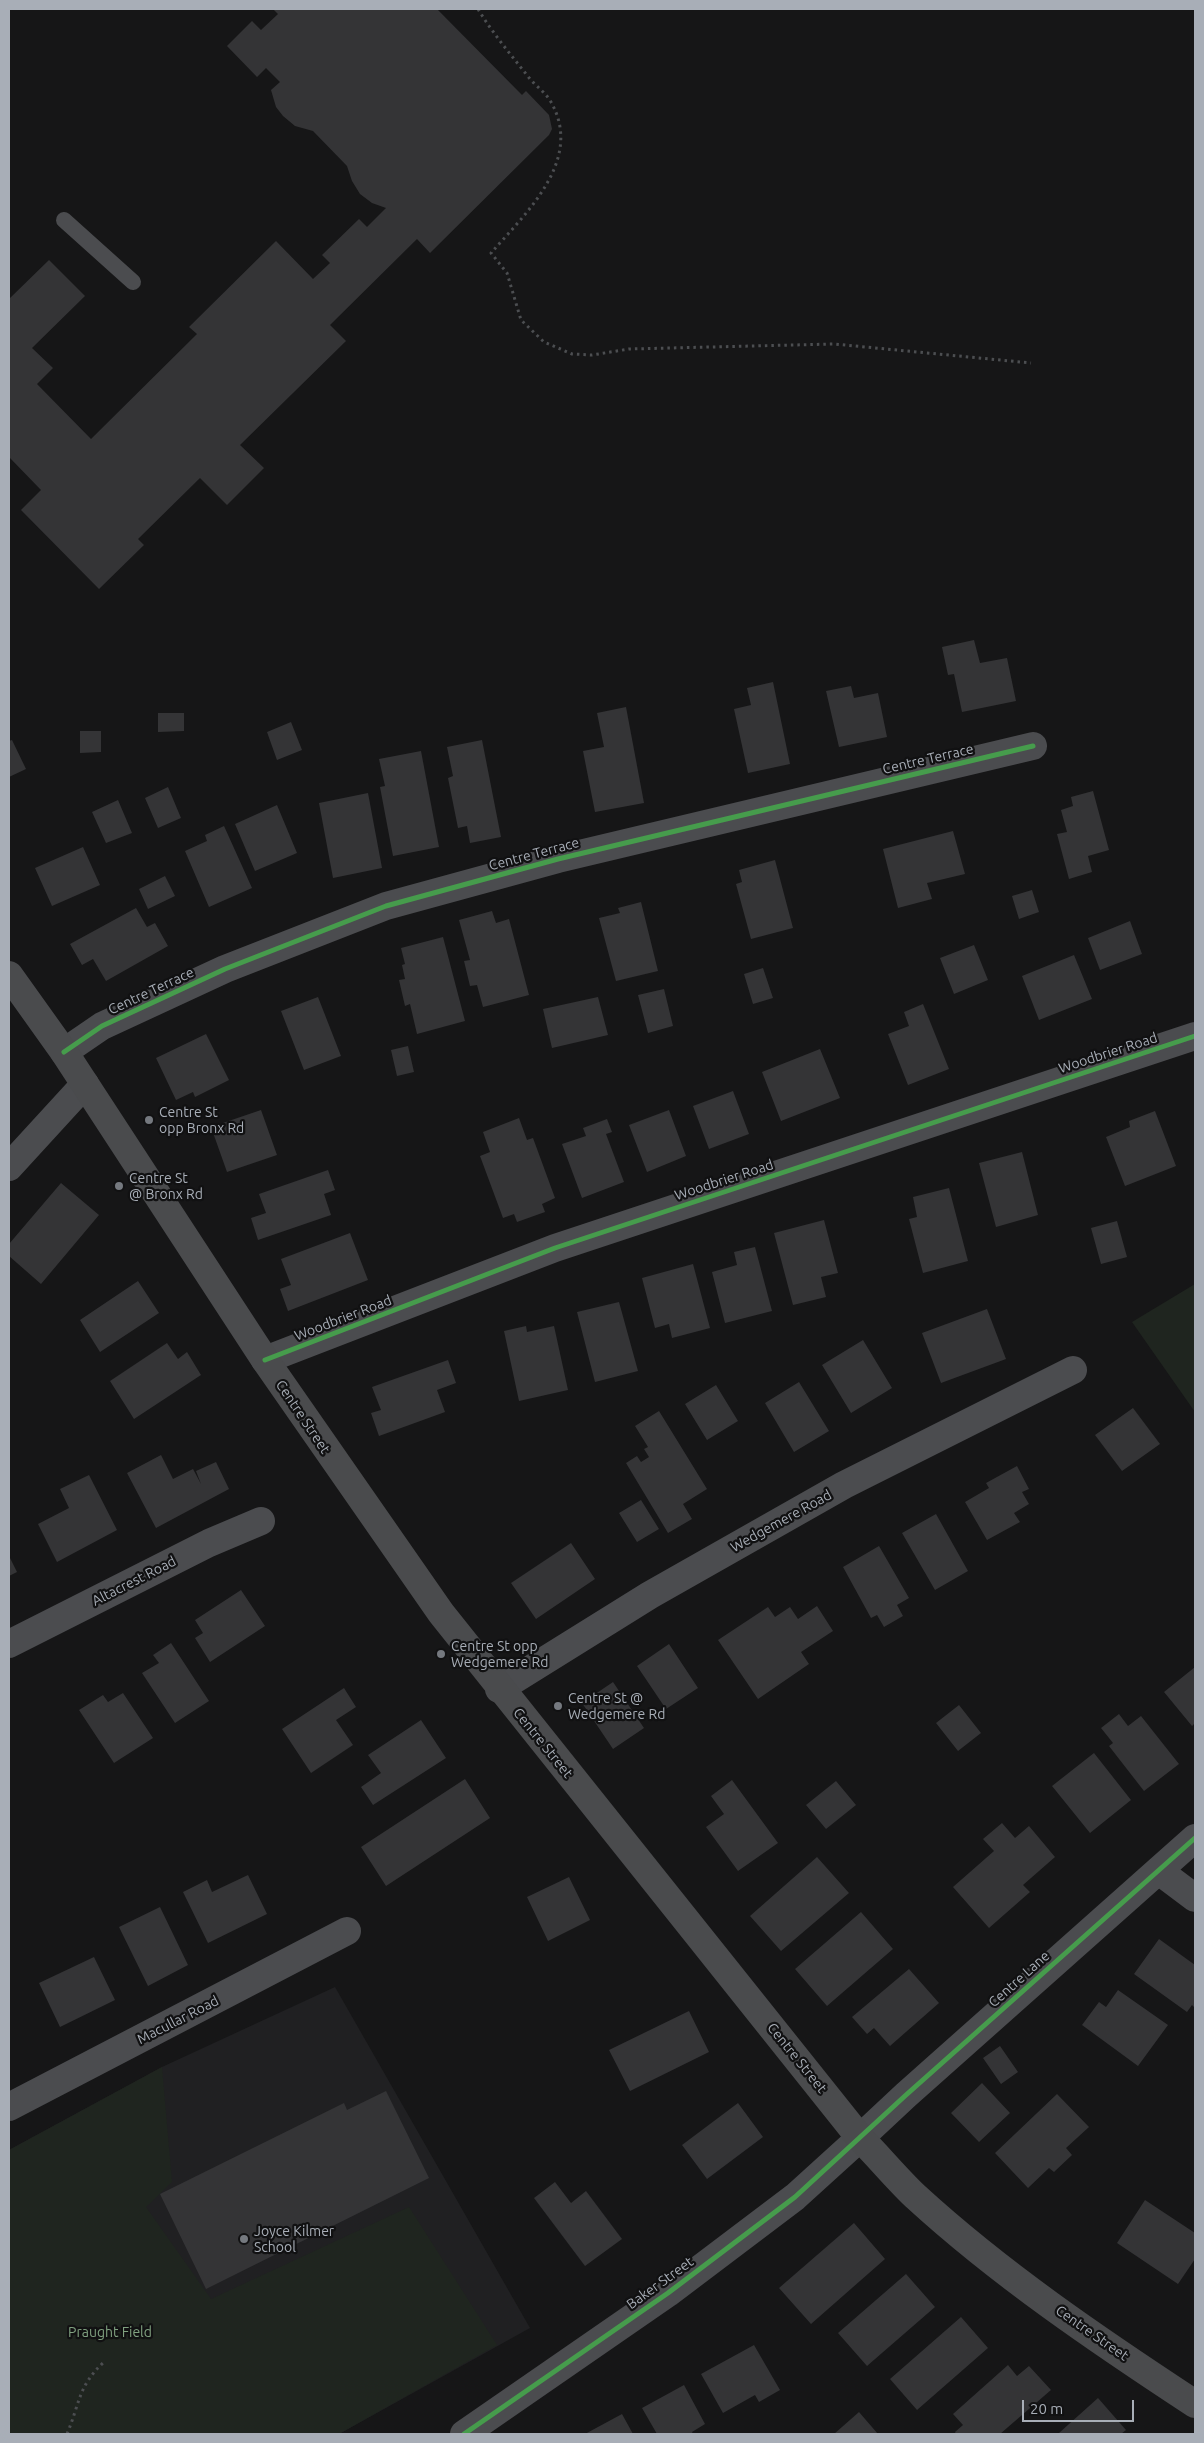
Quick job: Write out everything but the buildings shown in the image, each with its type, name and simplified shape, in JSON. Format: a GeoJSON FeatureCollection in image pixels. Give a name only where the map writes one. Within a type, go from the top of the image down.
{"type":"FeatureCollection","features":[{"type":"Feature","properties":{"kind":"main road","name":"Centre Street"},"geometry":{"type":"LineString","coordinates":[[9,975],[64,1052],[265,1360],[441,1613],[499,1689],[860,2138],[915,2195],[963,2236],[1066,2315],[1195,2404]]}},
{"type":"Feature","properties":{"kind":"street","name":"Centre Terrace"},"geometry":{"type":"LineString","coordinates":[[64,1052],[102,1026],[225,969],[386,906],[558,859],[1033,746]]}},
{"type":"Feature","properties":{"kind":"street","name":"Woodbrier Road"},"geometry":{"type":"LineString","coordinates":[[265,1360],[554,1248],[1195,1036]]}},
{"type":"Feature","properties":{"kind":"street"},"geometry":{"type":"LineString","coordinates":[[9,1167],[85,1084]]}},
{"type":"Feature","properties":{"kind":"street","name":"Wedgemere Road"},"geometry":{"type":"LineString","coordinates":[[499,1689],[650,1595],[844,1486],[1073,1370]]}},
{"type":"Feature","properties":{"kind":"street","name":"Altacrest Road"},"geometry":{"type":"LineString","coordinates":[[9,1644],[209,1542],[261,1521]]}},
{"type":"Feature","properties":{"kind":"street","name":"Centre Lane"},"geometry":{"type":"LineString","coordinates":[[860,2138],[913,2088],[1195,1838]]}},
{"type":"Feature","properties":{"kind":"street"},"geometry":{"type":"LineString","coordinates":[[1159,1871],[1195,1898]]}},
{"type":"Feature","properties":{"kind":"street","name":"Macullar Road"},"geometry":{"type":"LineString","coordinates":[[9,2107],[347,1931]]}},
{"type":"Feature","properties":{"kind":"street","name":"Baker Street"},"geometry":{"type":"LineString","coordinates":[[464,2434],[668,2293],[795,2197],[860,2138]]}},
{"type":"Feature","properties":{"kind":"lane"},"geometry":{"type":"LineString","coordinates":[[64,220],[134,282]]}},
{"type":"Feature","properties":{"kind":"path"},"geometry":{"type":"LineString","coordinates":[[478,9],[494,35],[550,100],[560,131],[558,155],[550,181],[526,215],[491,253],[507,273],[521,320],[544,342],[572,354],[592,355],[630,349],[834,344],[1031,363]]}},
{"type":"Feature","properties":{"kind":"path"},"geometry":{"type":"LineString","coordinates":[[67,2434],[81,2390],[87,2380],[104,2362]]}},
{"type":"Feature","properties":{"kind":"shaded area","name":"Praught Field"},"geometry":{"type":"Polygon","coordinates":[[[335,1987],[530,2328],[339,2434],[9,2434],[9,2150],[162,2067],[335,1987]]]}},
{"type":"Feature","properties":{"kind":"green space"},"geometry":{"type":"Polygon","coordinates":[[[1195,1284],[1195,1412],[1132,1322],[1195,1284]]]}},
{"type":"Feature","properties":{"kind":"green space","name":"Praught Field"},"geometry":{"type":"Polygon","coordinates":[[[162,2067],[172,2182],[146,2207],[211,2299],[409,2207],[497,2345],[339,2434],[9,2434],[9,2150],[162,2067]]]}},
{"type":"Feature","properties":{"kind":"cycle path"},"geometry":{"type":"LineString","coordinates":[[64,1052],[102,1026],[225,969],[386,906],[558,859],[1033,746]]}},
{"type":"Feature","properties":{"kind":"cycle path"},"geometry":{"type":"LineString","coordinates":[[265,1360],[555,1248],[1195,1036]]}},
{"type":"Feature","properties":{"kind":"cycle path"},"geometry":{"type":"LineString","coordinates":[[464,2434],[668,2293],[795,2197],[906,2095],[1195,1838]]}},
{"type":"Feature","properties":{"kind":"place","name":"Centre St opp Bronx Rd"},"geometry":{"type":"Point","coordinates":[149,1120]}},
{"type":"Feature","properties":{"kind":"place","name":"Centre St @ Bronx Rd"},"geometry":{"type":"Point","coordinates":[119,1186]}},
{"type":"Feature","properties":{"kind":"place","name":"Centre St opp Wedgemere Rd"},"geometry":{"type":"Point","coordinates":[441,1654]}},
{"type":"Feature","properties":{"kind":"place","name":"Centre St @ Wedgemere Rd"},"geometry":{"type":"Point","coordinates":[558,1706]}},
{"type":"Feature","properties":{"kind":"place","name":"Joyce Kilmer School"},"geometry":{"type":"Point","coordinates":[244,2239]}}]}
